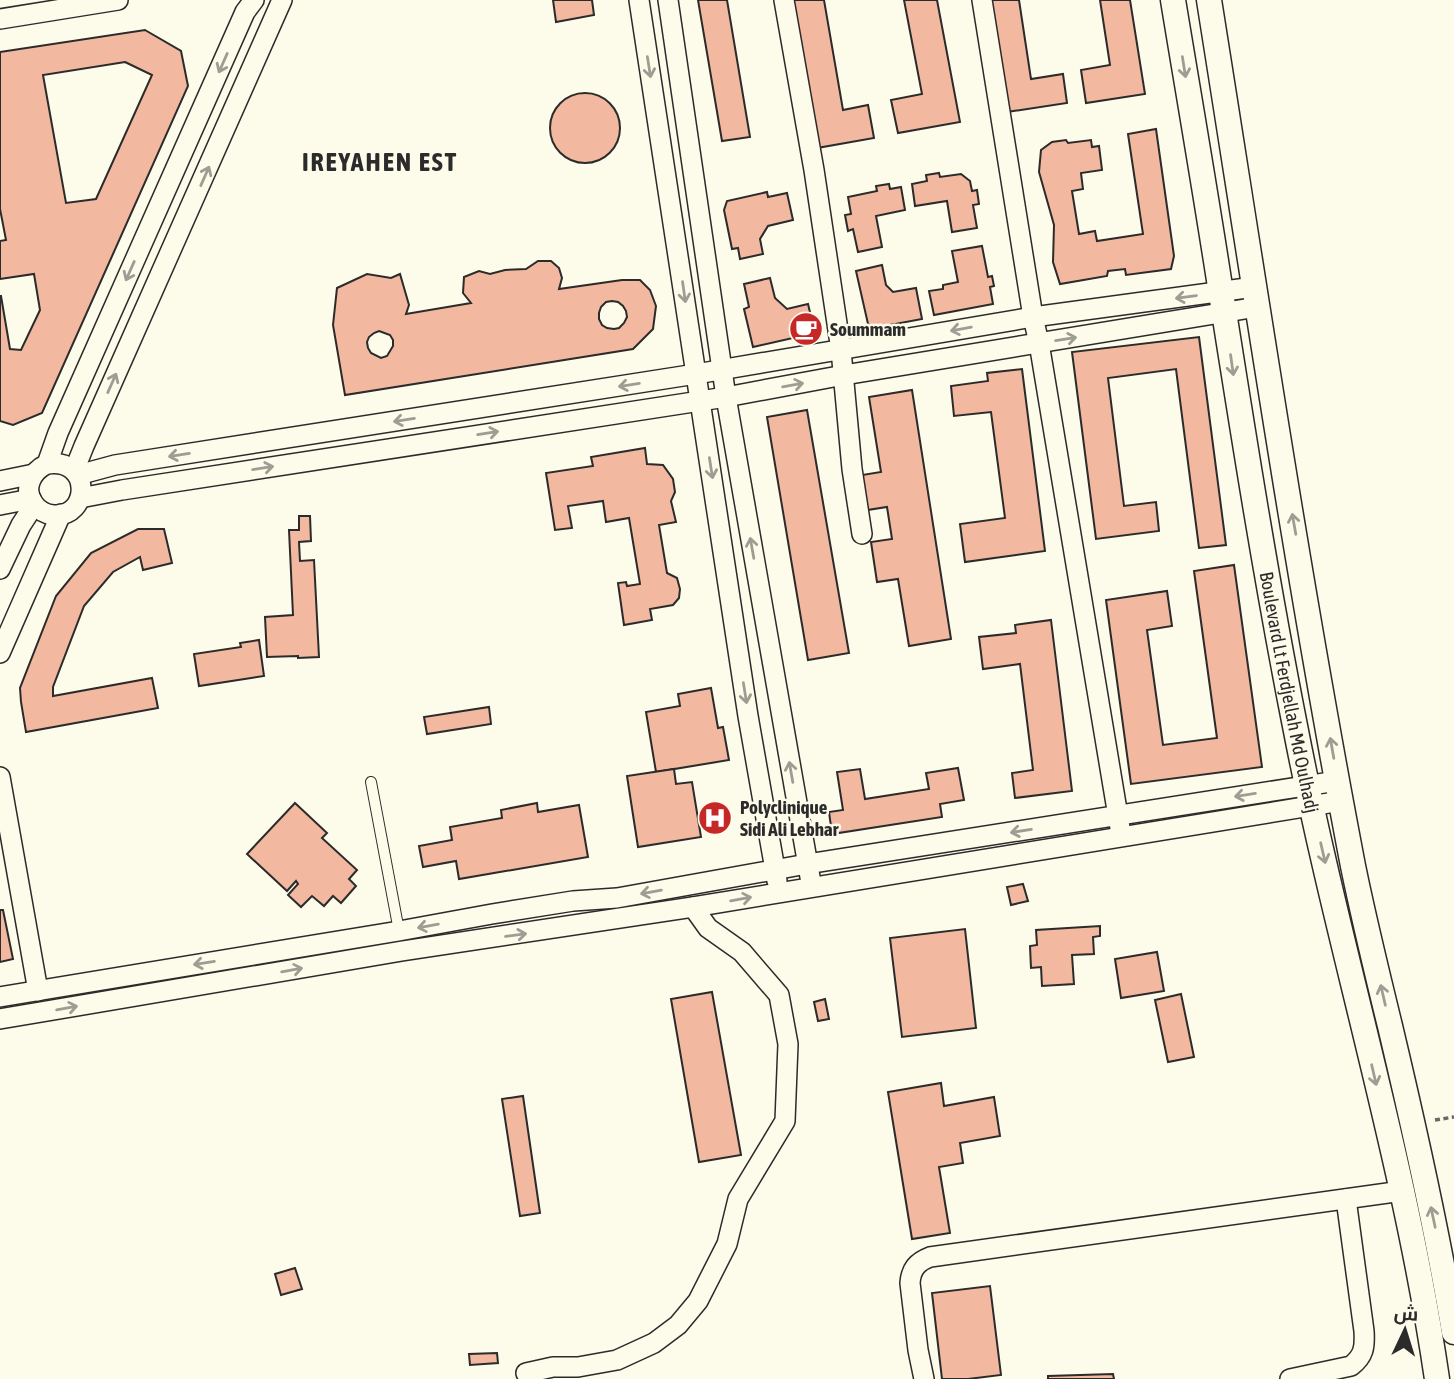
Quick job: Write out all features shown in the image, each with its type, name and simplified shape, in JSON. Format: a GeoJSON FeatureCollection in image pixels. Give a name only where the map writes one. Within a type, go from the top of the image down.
{"type":"FeatureCollection","features":[{"type":"Feature","properties":{"kind":"street"},"geometry":{"type":"LineString","coordinates":[[0,19],[118,0]]}},
{"type":"Feature","properties":{"kind":"street"},"geometry":{"type":"LineString","coordinates":[[0,481],[40,469],[55,462],[66,464],[81,482],[82,490],[76,506],[61,514],[50,515],[39,510],[29,493],[30,481],[40,469],[58,433],[245,12],[254,0]]}},
{"type":"Feature","properties":{"kind":"street"},"geometry":{"type":"LineString","coordinates":[[76,473],[84,446],[282,0]]}},
{"type":"Feature","properties":{"kind":"street"},"geometry":{"type":"LineString","coordinates":[[639,0],[748,716],[779,893]]}},
{"type":"Feature","properties":{"kind":"street"},"geometry":{"type":"LineString","coordinates":[[668,0],[726,397],[812,887]]}},
{"type":"Feature","properties":{"kind":"street"},"geometry":{"type":"LineString","coordinates":[[784,0],[814,170],[841,350],[852,469],[862,534]]}},
{"type":"Feature","properties":{"kind":"street"},"geometry":{"type":"LineString","coordinates":[[982,0],[1122,836]]}},
{"type":"Feature","properties":{"kind":"street","name":"Boulevard Lt Ferdjellah Md Oulhadj"},"geometry":{"type":"LineString","coordinates":[[1173,0],[1250,472],[1296,732],[1402,1191],[1437,1379]]}},
{"type":"Feature","properties":{"kind":"street","name":"Boulevard Lt Ferdjellah Md Oulhadj"},"geometry":{"type":"LineString","coordinates":[[1209,0],[1339,791],[1358,890],[1442,1261],[1454,1332]]}},
{"type":"Feature","properties":{"kind":"street"},"geometry":{"type":"LineString","coordinates":[[80,498],[726,397],[1039,343],[1256,297]]}},
{"type":"Feature","properties":{"kind":"street"},"geometry":{"type":"LineString","coordinates":[[76,473],[722,370],[1033,317],[1223,302]]}},
{"type":"Feature","properties":{"kind":"street"},"geometry":{"type":"LineString","coordinates":[[0,505],[32,502]]}},
{"type":"Feature","properties":{"kind":"street"},"geometry":{"type":"LineString","coordinates":[[0,569],[32,502]]}},
{"type":"Feature","properties":{"kind":"street"},"geometry":{"type":"LineString","coordinates":[[0,653],[61,514]]}},
{"type":"Feature","properties":{"kind":"street"},"geometry":{"type":"LineString","coordinates":[[0,776],[38,991]]}},
{"type":"Feature","properties":{"kind":"street"},"geometry":{"type":"LineString","coordinates":[[0,1019],[402,951],[693,907],[1122,836],[1339,791]]}},
{"type":"Feature","properties":{"kind":"street"},"geometry":{"type":"LineString","coordinates":[[0,997],[573,901],[617,898],[807,864],[1118,815],[1310,796]]}},
{"type":"Feature","properties":{"kind":"street"},"geometry":{"type":"LineString","coordinates":[[526,1373],[553,1367],[578,1367],[617,1360],[654,1343],[678,1325],[698,1301],[727,1244],[738,1199],[785,1121],[788,1044],[779,995],[742,952],[708,928],[693,907]]}},
{"type":"Feature","properties":{"kind":"street"},"geometry":{"type":"LineString","coordinates":[[1383,1111],[1408,1106]]}},
{"type":"Feature","properties":{"kind":"street"},"geometry":{"type":"LineString","coordinates":[[924,1379],[911,1283],[911,1274],[921,1260],[1402,1191]]}},
{"type":"Feature","properties":{"kind":"street"},"geometry":{"type":"LineString","coordinates":[[1290,1379],[1351,1367],[1363,1353],[1364,1331],[1346,1199]]}},
{"type":"Feature","properties":{"kind":"street"},"geometry":{"type":"LineString","coordinates":[[1417,1266],[1442,1261]]}},
{"type":"Feature","properties":{"kind":"lane"},"geometry":{"type":"LineString","coordinates":[[371,782],[399,931]]}},
{"type":"Feature","properties":{"kind":"building"},"geometry":{"type":"Polygon","coordinates":[[[553,0],[592,0],[594,15],[556,22],[553,0]]]}},
{"type":"Feature","properties":{"kind":"building"},"geometry":{"type":"Polygon","coordinates":[[[698,0],[727,0],[750,137],[722,141],[698,0]]]}},
{"type":"Feature","properties":{"kind":"building"},"geometry":{"type":"Polygon","coordinates":[[[791,0],[824,0],[843,110],[868,105],[874,138],[817,148],[791,0]]]}},
{"type":"Feature","properties":{"kind":"building"},"geometry":{"type":"Polygon","coordinates":[[[904,0],[937,0],[960,122],[898,133],[891,100],[922,94],[904,0]]]}},
{"type":"Feature","properties":{"kind":"building"},"geometry":{"type":"Polygon","coordinates":[[[990,0],[1019,0],[1031,79],[1063,74],[1067,103],[1007,112],[990,0]]]}},
{"type":"Feature","properties":{"kind":"building"},"geometry":{"type":"Polygon","coordinates":[[[1100,0],[1130,0],[1145,94],[1086,103],[1081,70],[1110,65],[1100,0]]]}},
{"type":"Feature","properties":{"kind":"building"},"geometry":{"type":"Polygon","coordinates":[[[145,30],[181,51],[188,86],[42,413],[13,425],[0,421],[0,296],[10,349],[21,350],[40,310],[34,274],[0,279],[0,241],[6,240],[0,209],[0,52],[145,30]],[[125,62],[43,75],[66,203],[96,199],[152,75],[125,62]]]}},
{"type":"Feature","properties":{"kind":"building"},"geometry":{"type":"Polygon","coordinates":[[[585,93],[610,103],[620,128],[610,153],[585,163],[560,153],[550,128],[560,103],[585,93]]]}},
{"type":"Feature","properties":{"kind":"building"},"geometry":{"type":"Polygon","coordinates":[[[1156,129],[1174,256],[1171,269],[1126,275],[1125,269],[1108,271],[1107,276],[1060,284],[1053,262],[1054,225],[1039,172],[1041,150],[1052,142],[1066,140],[1068,143],[1091,140],[1092,147],[1099,146],[1102,170],[1081,173],[1083,189],[1072,191],[1079,234],[1095,231],[1097,241],[1143,234],[1128,134],[1156,129]]]}},
{"type":"Feature","properties":{"kind":"building"},"geometry":{"type":"Polygon","coordinates":[[[939,173],[940,177],[961,174],[970,181],[972,191],[977,190],[979,204],[973,205],[977,228],[952,232],[947,201],[915,206],[912,184],[927,181],[926,175],[939,173]]]}},
{"type":"Feature","properties":{"kind":"building"},"geometry":{"type":"Polygon","coordinates":[[[889,184],[890,189],[901,187],[905,210],[876,216],[882,247],[858,252],[853,229],[848,231],[845,215],[851,214],[848,197],[877,191],[876,186],[889,184]]]}},
{"type":"Feature","properties":{"kind":"building"},"geometry":{"type":"Polygon","coordinates":[[[767,192],[768,197],[787,193],[793,220],[768,226],[760,239],[763,254],[740,259],[738,248],[732,249],[724,210],[727,201],[767,192]]]}},
{"type":"Feature","properties":{"kind":"building"},"geometry":{"type":"Polygon","coordinates":[[[982,246],[988,277],[992,276],[994,286],[990,287],[993,304],[934,315],[929,291],[943,289],[943,285],[958,282],[952,251],[982,246]]]}},
{"type":"Feature","properties":{"kind":"building"},"geometry":{"type":"Polygon","coordinates":[[[538,261],[551,261],[559,268],[562,278],[559,289],[640,280],[650,290],[656,306],[653,329],[633,349],[345,395],[333,325],[337,288],[367,274],[391,278],[400,274],[409,305],[406,314],[471,303],[463,293],[464,277],[479,271],[490,274],[526,269],[538,261]],[[612,301],[601,307],[599,319],[602,325],[614,329],[619,328],[627,317],[623,306],[612,301]],[[379,331],[369,337],[367,342],[371,353],[381,358],[387,356],[393,346],[393,340],[390,335],[379,331]]]}},
{"type":"Feature","properties":{"kind":"building"},"geometry":{"type":"Polygon","coordinates":[[[882,265],[886,285],[893,292],[916,288],[922,319],[874,328],[868,324],[856,271],[882,265]]]}},
{"type":"Feature","properties":{"kind":"building"},"geometry":{"type":"Polygon","coordinates":[[[770,278],[775,298],[787,309],[808,304],[815,333],[753,347],[744,309],[749,307],[744,284],[770,278]]]}},
{"type":"Feature","properties":{"kind":"building"},"geometry":{"type":"Polygon","coordinates":[[[1199,337],[1226,545],[1199,548],[1176,369],[1108,378],[1124,506],[1156,502],[1159,531],[1096,539],[1072,352],[1199,337]]]}},
{"type":"Feature","properties":{"kind":"building"},"geometry":{"type":"Polygon","coordinates":[[[1022,369],[1045,551],[965,562],[960,524],[1005,518],[991,412],[954,416],[951,386],[988,381],[987,373],[1022,369]]]}},
{"type":"Feature","properties":{"kind":"building"},"geometry":{"type":"Polygon","coordinates":[[[912,390],[951,639],[909,646],[898,579],[877,582],[871,542],[892,539],[887,507],[861,511],[856,476],[881,472],[869,397],[912,390]]]}},
{"type":"Feature","properties":{"kind":"building"},"geometry":{"type":"Polygon","coordinates":[[[807,410],[849,653],[808,660],[767,417],[807,410]]]}},
{"type":"Feature","properties":{"kind":"building"},"geometry":{"type":"Polygon","coordinates":[[[645,448],[647,464],[663,465],[673,479],[675,492],[671,501],[676,522],[659,525],[667,573],[677,578],[679,598],[673,605],[650,609],[652,620],[624,625],[618,583],[626,582],[627,586],[640,584],[629,518],[606,522],[603,501],[568,506],[572,528],[555,530],[546,473],[593,466],[591,457],[645,448]]]}},
{"type":"Feature","properties":{"kind":"building"},"geometry":{"type":"Polygon","coordinates":[[[299,516],[310,516],[311,541],[299,542],[300,561],[314,560],[319,657],[267,657],[265,617],[293,615],[289,530],[299,530],[299,516]]]}},
{"type":"Feature","properties":{"kind":"building"},"geometry":{"type":"Polygon","coordinates":[[[138,529],[164,529],[172,563],[143,570],[140,557],[113,572],[84,606],[53,687],[53,696],[152,678],[158,708],[26,732],[20,688],[56,596],[91,553],[138,529]]]}},
{"type":"Feature","properties":{"kind":"building"},"geometry":{"type":"Polygon","coordinates":[[[1234,565],[1262,767],[1131,784],[1106,600],[1167,591],[1172,626],[1147,630],[1163,745],[1217,738],[1194,571],[1234,565]]]}},
{"type":"Feature","properties":{"kind":"building"},"geometry":{"type":"Polygon","coordinates":[[[1051,620],[1072,791],[1015,798],[1012,773],[1033,770],[1020,664],[983,669],[979,637],[1016,633],[1015,625],[1051,620]]]}},
{"type":"Feature","properties":{"kind":"building"},"geometry":{"type":"Polygon","coordinates":[[[259,640],[264,676],[199,686],[194,654],[241,647],[240,643],[259,640]]]}},
{"type":"Feature","properties":{"kind":"building"},"geometry":{"type":"Polygon","coordinates":[[[711,688],[718,728],[723,727],[729,760],[656,772],[646,712],[680,706],[678,694],[711,688]]]}},
{"type":"Feature","properties":{"kind":"building"},"geometry":{"type":"Polygon","coordinates":[[[489,707],[491,724],[427,734],[424,717],[489,707]]]}},
{"type":"Feature","properties":{"kind":"building"},"geometry":{"type":"Polygon","coordinates":[[[958,768],[964,800],[940,804],[942,817],[832,834],[829,812],[843,810],[837,772],[860,769],[865,799],[929,789],[926,773],[958,768]]]}},
{"type":"Feature","properties":{"kind":"building"},"geometry":{"type":"Polygon","coordinates":[[[674,769],[676,784],[692,782],[701,837],[638,847],[627,776],[674,769]]]}},
{"type":"Feature","properties":{"kind":"building"},"geometry":{"type":"Polygon","coordinates":[[[295,803],[327,833],[322,838],[357,870],[349,879],[356,886],[341,903],[333,896],[324,906],[312,896],[301,907],[288,895],[298,884],[296,881],[287,891],[247,854],[295,803]]]}},
{"type":"Feature","properties":{"kind":"building"},"geometry":{"type":"Polygon","coordinates":[[[537,803],[538,812],[579,805],[588,857],[459,879],[456,861],[423,867],[419,846],[452,840],[450,827],[502,818],[501,810],[537,803]]]}},
{"type":"Feature","properties":{"kind":"building"},"geometry":{"type":"Polygon","coordinates":[[[1023,884],[1028,901],[1011,905],[1007,887],[1023,884]]]}},
{"type":"Feature","properties":{"kind":"building"},"geometry":{"type":"Polygon","coordinates":[[[0,910],[3,910],[13,959],[0,962],[0,910]]]}},
{"type":"Feature","properties":{"kind":"building"},"geometry":{"type":"Polygon","coordinates":[[[1100,926],[1100,936],[1093,937],[1094,954],[1072,955],[1074,984],[1042,986],[1041,967],[1031,968],[1030,946],[1037,945],[1036,930],[1100,926]]]}},
{"type":"Feature","properties":{"kind":"building"},"geometry":{"type":"Polygon","coordinates":[[[965,929],[976,1028],[902,1037],[890,938],[965,929]]]}},
{"type":"Feature","properties":{"kind":"building"},"geometry":{"type":"Polygon","coordinates":[[[1157,952],[1164,991],[1121,998],[1115,959],[1157,952]]]}},
{"type":"Feature","properties":{"kind":"building"},"geometry":{"type":"Polygon","coordinates":[[[712,992],[741,1155],[699,1162],[671,999],[712,992]]]}},
{"type":"Feature","properties":{"kind":"building"},"geometry":{"type":"Polygon","coordinates":[[[1181,994],[1194,1057],[1168,1062],[1155,1000],[1181,994]]]}},
{"type":"Feature","properties":{"kind":"building"},"geometry":{"type":"Polygon","coordinates":[[[825,999],[829,1019],[818,1021],[814,1002],[825,999]]]}},
{"type":"Feature","properties":{"kind":"building"},"geometry":{"type":"Polygon","coordinates":[[[941,1083],[944,1106],[994,1097],[1000,1136],[960,1143],[963,1163],[939,1167],[950,1233],[912,1239],[888,1092],[941,1083]]]}},
{"type":"Feature","properties":{"kind":"building"},"geometry":{"type":"Polygon","coordinates":[[[523,1096],[540,1213],[520,1216],[502,1099],[523,1096]]]}},
{"type":"Feature","properties":{"kind":"building"},"geometry":{"type":"Polygon","coordinates":[[[295,1268],[302,1289],[281,1295],[275,1274],[295,1268]]]}},
{"type":"Feature","properties":{"kind":"building"},"geometry":{"type":"Polygon","coordinates":[[[990,1286],[1001,1375],[942,1379],[932,1293],[990,1286]]]}},
{"type":"Feature","properties":{"kind":"building"},"geometry":{"type":"Polygon","coordinates":[[[497,1353],[498,1363],[470,1365],[469,1354],[497,1353]]]}},
{"type":"Feature","properties":{"kind":"building"},"geometry":{"type":"Polygon","coordinates":[[[1113,1374],[1114,1379],[1048,1379],[1048,1376],[1113,1374]]]}},
{"type":"Feature","properties":{"kind":"place","name":"Soummam"},"geometry":{"type":"Point","coordinates":[806,329]}},
{"type":"Feature","properties":{"kind":"place","name":"Polyclinique Sidi Ali Lebhar"},"geometry":{"type":"Point","coordinates":[715,818]}},
{"type":"Feature","properties":{"kind":"district","name":"IREYAHEN EST"},"geometry":{"type":"Point","coordinates":[380,162]}}]}
